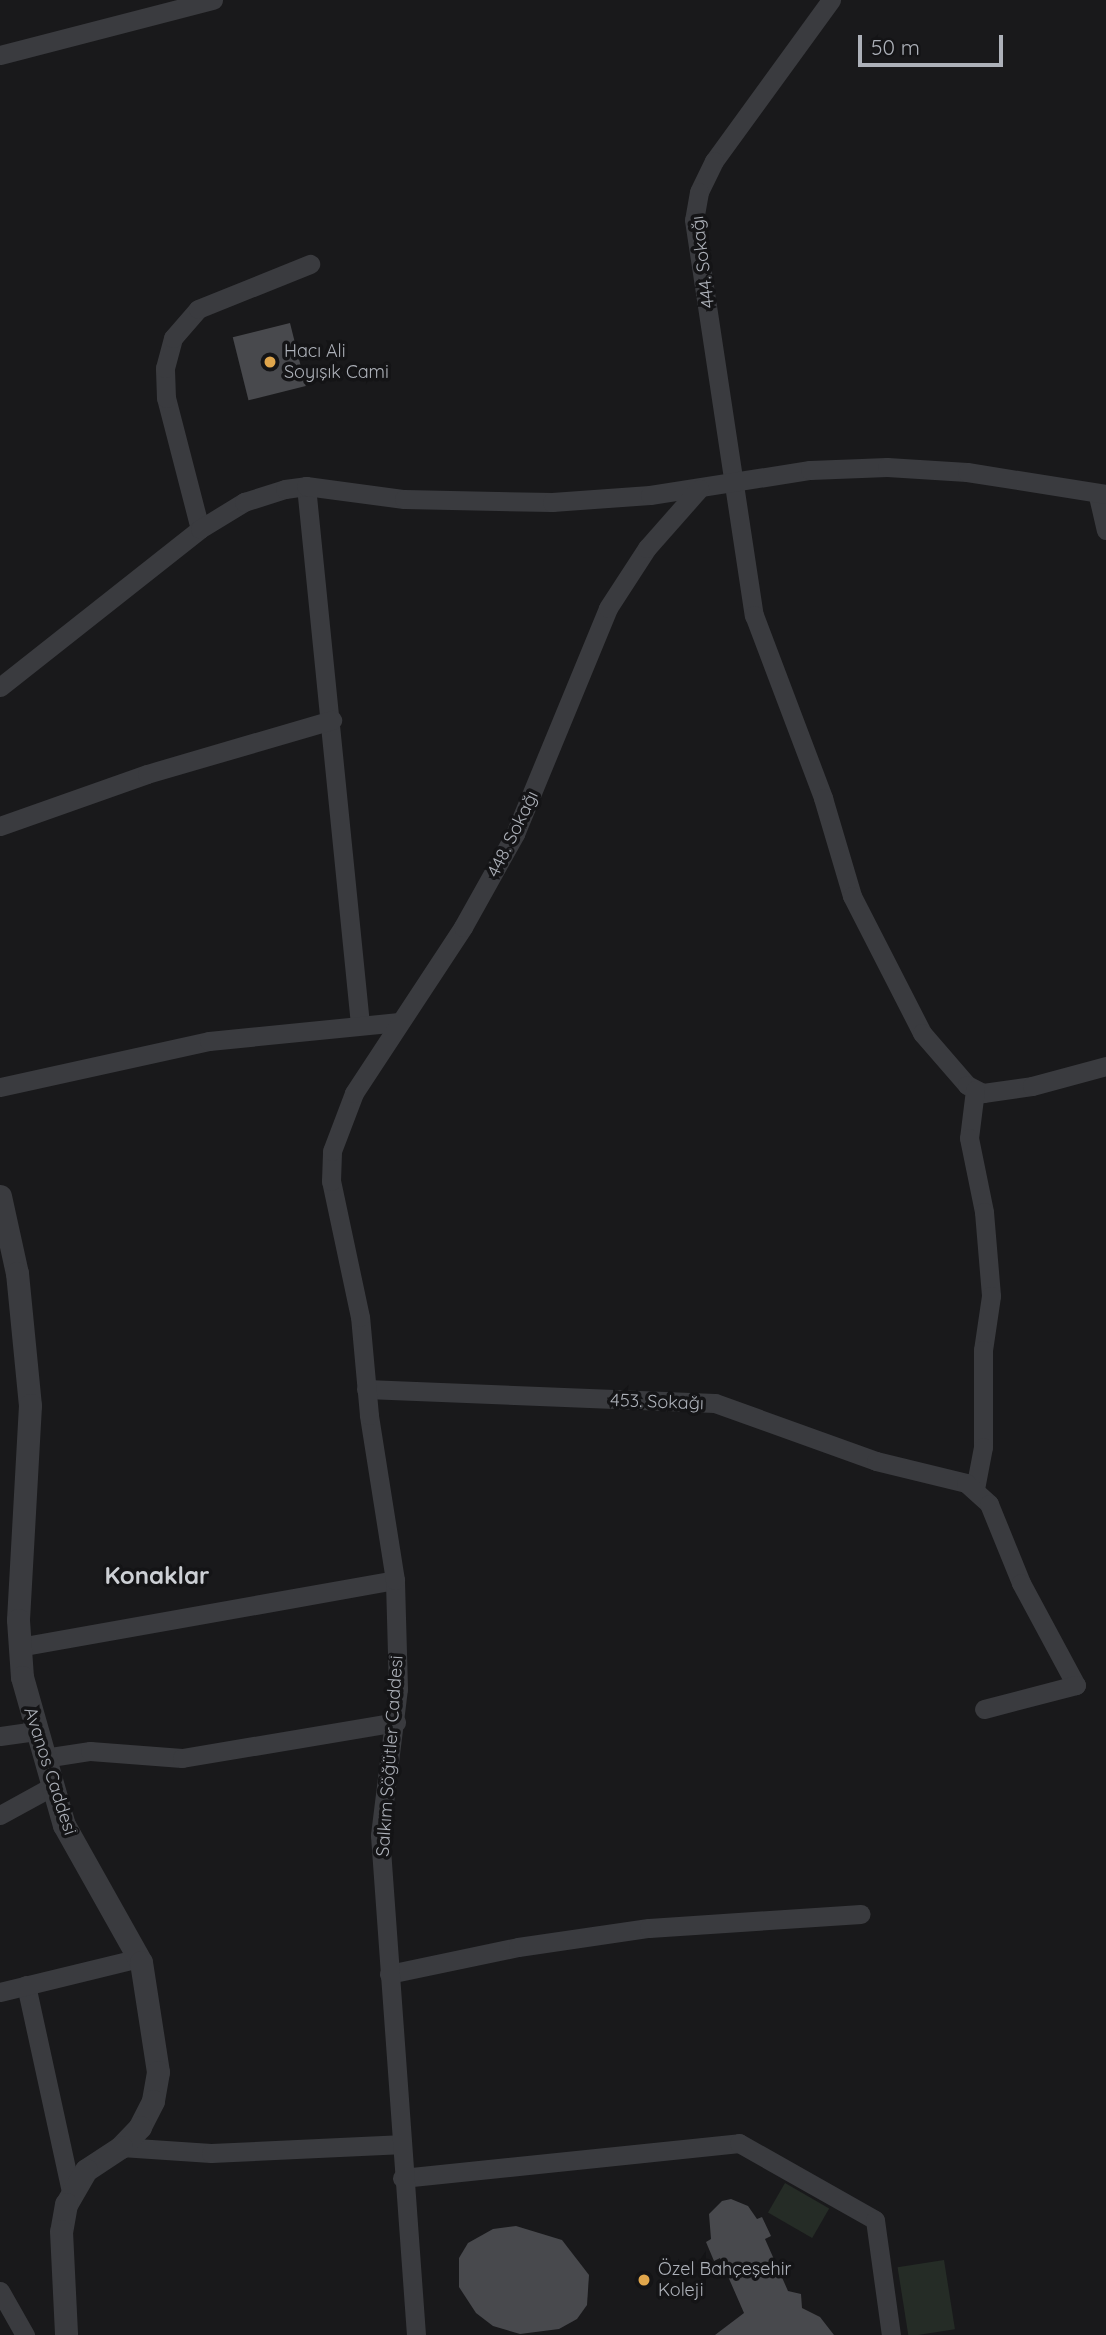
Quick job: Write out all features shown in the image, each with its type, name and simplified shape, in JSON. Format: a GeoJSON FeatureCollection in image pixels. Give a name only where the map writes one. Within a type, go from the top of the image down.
{"type":"FeatureCollection","features":[{"type":"Feature","properties":{"kind":"street"},"geometry":{"type":"LineString","coordinates":[[0,55],[213,0]]}},
{"type":"Feature","properties":{"kind":"street","name":"444. Sokağı"},"geometry":{"type":"LineString","coordinates":[[831,0],[714,161],[699,192],[694,220],[736,480],[740,548],[754,615],[823,798],[852,896],[922,1033],[975,1090]]}},
{"type":"Feature","properties":{"kind":"street"},"geometry":{"type":"LineString","coordinates":[[200,529],[166,398],[165,368],[173,338],[198,309],[310,264]]}},
{"type":"Feature","properties":{"kind":"street"},"geometry":{"type":"LineString","coordinates":[[0,687],[200,529],[244,502],[306,486],[404,499],[503,503],[607,499],[699,489],[736,480],[810,470],[901,468],[1011,478],[1103,494],[1106,530]]}},
{"type":"Feature","properties":{"kind":"street"},"geometry":{"type":"LineString","coordinates":[[306,486],[332,720],[360,1024]]}},
{"type":"Feature","properties":{"kind":"street","name":"448. Sokağı"},"geometry":{"type":"LineString","coordinates":[[331,1181],[340,1121],[399,1022],[463,927],[515,834],[608,608],[647,548],[699,489]]}},
{"type":"Feature","properties":{"kind":"street"},"geometry":{"type":"LineString","coordinates":[[0,825],[160,770],[332,720]]}},
{"type":"Feature","properties":{"kind":"street"},"geometry":{"type":"LineString","coordinates":[[0,1087],[185,1045],[360,1024],[399,1022]]}},
{"type":"Feature","properties":{"kind":"street"},"geometry":{"type":"LineString","coordinates":[[984,1709],[1076,1685],[1021,1583],[989,1504],[975,1489],[983,1447],[983,1350],[991,1296],[985,1222],[969,1138],[975,1090],[1002,1092],[1106,1066]]}},
{"type":"Feature","properties":{"kind":"street","name":"Salkım Söğütler Caddesi"},"geometry":{"type":"LineString","coordinates":[[331,1181],[360,1317],[366,1390],[395,1580],[396,1722],[380,1835],[402,2178],[416,2335]]}},
{"type":"Feature","properties":{"kind":"street","name":"Avanos Caddesi"},"geometry":{"type":"LineString","coordinates":[[0,1196],[30,1405],[19,1647],[36,1731],[64,1825],[139,1958],[150,2001],[157,2079],[148,2115],[121,2147],[96,2161],[71,2192],[61,2231],[66,2335]]}},
{"type":"Feature","properties":{"kind":"street","name":"453. Sokağı"},"geometry":{"type":"LineString","coordinates":[[366,1390],[715,1403],[876,1461],[955,1479],[975,1489]]}},
{"type":"Feature","properties":{"kind":"street"},"geometry":{"type":"LineString","coordinates":[[19,1647],[395,1580]]}},
{"type":"Feature","properties":{"kind":"street"},"geometry":{"type":"LineString","coordinates":[[44,1758],[90,1751],[182,1758],[396,1722]]}},
{"type":"Feature","properties":{"kind":"street"},"geometry":{"type":"LineString","coordinates":[[0,1736],[36,1731]]}},
{"type":"Feature","properties":{"kind":"street"},"geometry":{"type":"LineString","coordinates":[[0,1815],[53,1786]]}},
{"type":"Feature","properties":{"kind":"street"},"geometry":{"type":"LineString","coordinates":[[388,1974],[518,1947],[649,1928],[861,1914]]}},
{"type":"Feature","properties":{"kind":"street"},"geometry":{"type":"LineString","coordinates":[[0,1992],[139,1958]]}},
{"type":"Feature","properties":{"kind":"street"},"geometry":{"type":"LineString","coordinates":[[26,1985],[71,2192]]}},
{"type":"Feature","properties":{"kind":"street"},"geometry":{"type":"LineString","coordinates":[[402,2178],[739,2143],[875,2220],[891,2335]]}},
{"type":"Feature","properties":{"kind":"street"},"geometry":{"type":"LineString","coordinates":[[121,2147],[211,2153],[400,2144]]}},
{"type":"Feature","properties":{"kind":"street"},"geometry":{"type":"LineString","coordinates":[[0,2291],[25,2335]]}},
{"type":"Feature","properties":{"kind":"shaded area"},"geometry":{"type":"Polygon","coordinates":[[[785,2183],[829,2208],[812,2238],[768,2212],[785,2183]]]}},
{"type":"Feature","properties":{"kind":"shaded area"},"geometry":{"type":"Polygon","coordinates":[[[944,2260],[955,2329],[908,2335],[898,2267],[944,2260]]]}},
{"type":"Feature","properties":{"kind":"building","name":"Hacı Ali Soyışık Cami"},"geometry":{"type":"Polygon","coordinates":[[[290,323],[306,386],[248,400],[233,337],[290,323]]]}},
{"type":"Feature","properties":{"kind":"building"},"geometry":{"type":"Polygon","coordinates":[[[731,2199],[748,2206],[757,2219],[762,2217],[771,2236],[765,2239],[788,2291],[801,2294],[802,2308],[820,2317],[834,2335],[715,2335],[744,2313],[720,2258],[714,2261],[706,2242],[711,2239],[709,2214],[722,2201],[731,2199]]]}},
{"type":"Feature","properties":{"kind":"building"},"geometry":{"type":"Polygon","coordinates":[[[516,2226],[562,2240],[589,2275],[587,2305],[577,2319],[559,2329],[520,2334],[493,2326],[476,2313],[459,2287],[459,2258],[468,2243],[493,2229],[516,2226]]]}},
{"type":"Feature","properties":{"kind":"place","name":"Hacı Ali Soyışık Cami"},"geometry":{"type":"Point","coordinates":[270,362]}},
{"type":"Feature","properties":{"kind":"place","name":"Özel Bahçeşehir Koleji"},"geometry":{"type":"Point","coordinates":[644,2280]}},
{"type":"Feature","properties":{"kind":"district","name":"Konaklar"},"geometry":{"type":"Point","coordinates":[157,1576]}}]}
